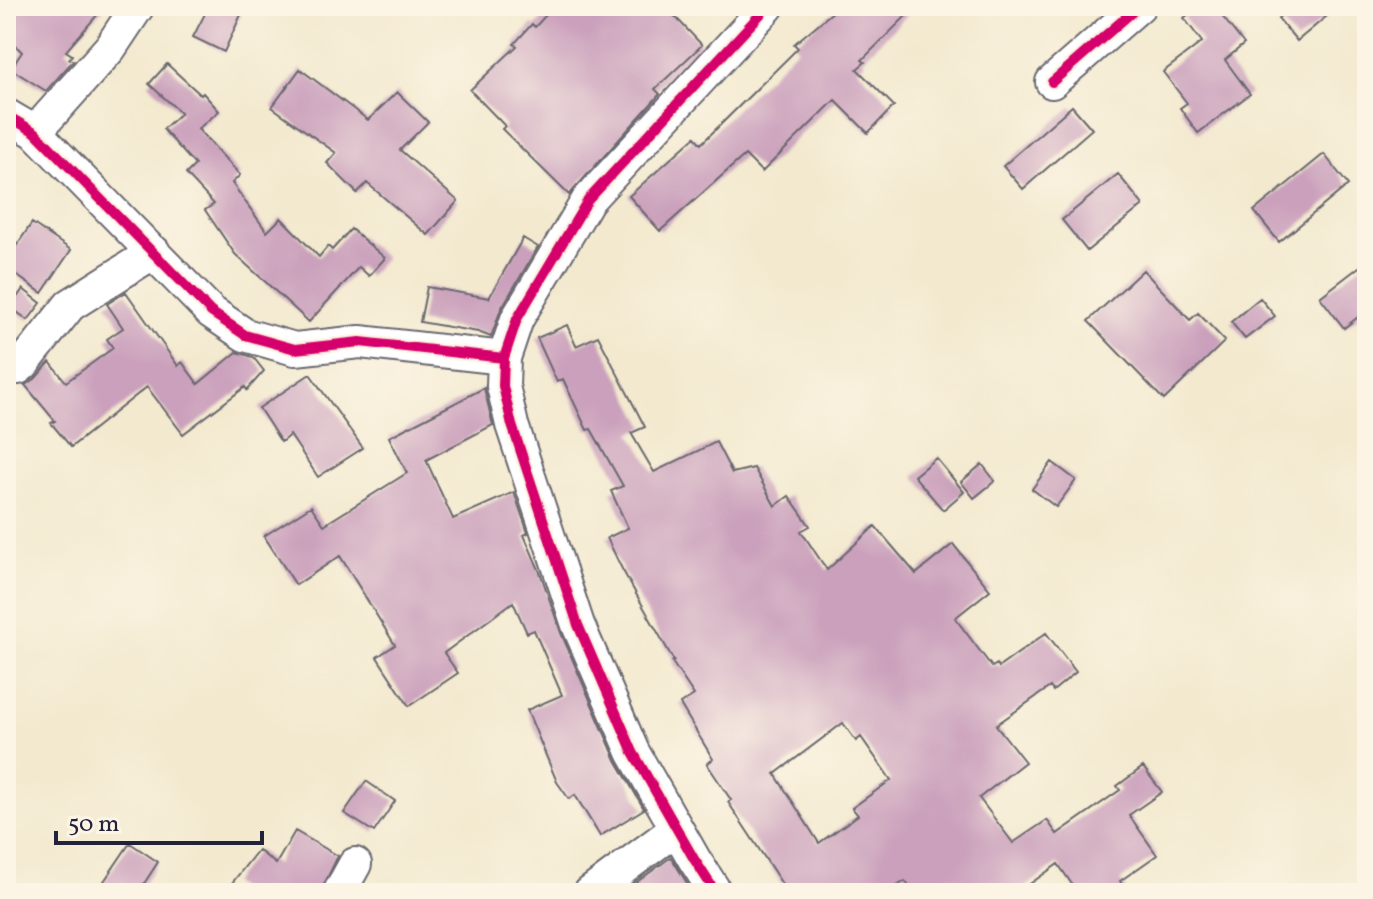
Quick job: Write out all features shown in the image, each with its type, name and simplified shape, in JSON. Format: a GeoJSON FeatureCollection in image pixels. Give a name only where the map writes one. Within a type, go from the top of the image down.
{"type":"FeatureCollection","features":[{"type":"Feature","properties":{"kind":"street"},"geometry":{"type":"LineString","coordinates":[[35,132],[110,48],[138,6]]}},
{"type":"Feature","properties":{"kind":"street"},"geometry":{"type":"LineString","coordinates":[[716,893],[633,752],[578,625],[512,425],[503,386],[504,358],[517,319],[588,200],[768,6]]}},
{"type":"Feature","properties":{"kind":"street"},"geometry":{"type":"LineString","coordinates":[[1052,82],[1139,6]]}},
{"type":"Feature","properties":{"kind":"street"},"geometry":{"type":"LineString","coordinates":[[6,115],[35,132],[211,312],[245,335],[295,349],[360,342],[504,358]]}},
{"type":"Feature","properties":{"kind":"street"},"geometry":{"type":"LineString","coordinates":[[7,367],[18,368],[23,364],[70,305],[154,252]]}},
{"type":"Feature","properties":{"kind":"street"},"geometry":{"type":"LineString","coordinates":[[590,893],[676,829]]}},
{"type":"Feature","properties":{"kind":"street"},"geometry":{"type":"LineString","coordinates":[[339,893],[355,864]]}},
{"type":"Feature","properties":{"kind":"building"},"geometry":{"type":"Polygon","coordinates":[[[6,6],[105,6],[66,51],[72,55],[69,59],[73,61],[46,91],[11,69],[22,52],[6,36],[6,6]]]}},
{"type":"Feature","properties":{"kind":"building"},"geometry":{"type":"Polygon","coordinates":[[[209,6],[245,6],[224,52],[193,37],[209,6]]]}},
{"type":"Feature","properties":{"kind":"building"},"geometry":{"type":"Polygon","coordinates":[[[554,6],[665,6],[702,45],[655,89],[660,94],[569,195],[502,129],[505,126],[470,90],[517,46],[514,44],[532,24],[535,27],[554,6]]]}},
{"type":"Feature","properties":{"kind":"building"},"geometry":{"type":"Polygon","coordinates":[[[840,6],[916,6],[862,60],[865,62],[857,69],[894,106],[868,133],[835,100],[762,172],[745,155],[660,231],[629,196],[695,137],[701,144],[798,48],[794,44],[840,6]]]}},
{"type":"Feature","properties":{"kind":"building"},"geometry":{"type":"Polygon","coordinates":[[[1199,6],[1214,6],[1244,44],[1225,60],[1250,94],[1198,133],[1180,108],[1187,103],[1163,72],[1202,42],[1184,18],[1199,6]]]}},
{"type":"Feature","properties":{"kind":"building"},"geometry":{"type":"Polygon","coordinates":[[[1292,6],[1339,6],[1297,41],[1278,18],[1292,6]]]}},
{"type":"Feature","properties":{"kind":"building"},"geometry":{"type":"Polygon","coordinates":[[[167,64],[201,95],[203,93],[219,111],[198,129],[240,175],[232,183],[267,232],[281,218],[319,257],[328,246],[332,250],[351,229],[385,258],[369,276],[359,267],[309,322],[235,254],[205,210],[214,204],[186,174],[195,165],[163,129],[181,113],[149,84],[167,64]]]}},
{"type":"Feature","properties":{"kind":"building"},"geometry":{"type":"Polygon","coordinates":[[[300,69],[368,120],[397,92],[428,122],[400,150],[458,201],[428,235],[367,183],[357,193],[327,163],[336,153],[272,107],[300,69]]]}},
{"type":"Feature","properties":{"kind":"building"},"geometry":{"type":"Polygon","coordinates":[[[1072,106],[1092,129],[1023,189],[1003,166],[1072,106]]]}},
{"type":"Feature","properties":{"kind":"building"},"geometry":{"type":"Polygon","coordinates":[[[1324,154],[1348,185],[1279,242],[1254,211],[1324,154]]]}},
{"type":"Feature","properties":{"kind":"building"},"geometry":{"type":"Polygon","coordinates":[[[1118,174],[1143,205],[1087,251],[1062,220],[1118,174]]]}},
{"type":"Feature","properties":{"kind":"building"},"geometry":{"type":"Polygon","coordinates":[[[32,223],[71,250],[42,293],[6,268],[6,261],[32,223]]]}},
{"type":"Feature","properties":{"kind":"building"},"geometry":{"type":"Polygon","coordinates":[[[523,238],[538,247],[501,309],[491,337],[420,322],[427,287],[489,298],[523,238]]]}},
{"type":"Feature","properties":{"kind":"building"},"geometry":{"type":"Polygon","coordinates":[[[1367,261],[1367,310],[1344,328],[1320,297],[1367,261]]]}},
{"type":"Feature","properties":{"kind":"building"},"geometry":{"type":"Polygon","coordinates":[[[1143,270],[1190,320],[1198,313],[1225,341],[1164,400],[1088,321],[1143,270]]]}},
{"type":"Feature","properties":{"kind":"building"},"geometry":{"type":"Polygon","coordinates":[[[23,289],[41,303],[28,320],[10,307],[23,289]]]}},
{"type":"Feature","properties":{"kind":"building"},"geometry":{"type":"Polygon","coordinates":[[[126,292],[178,366],[182,362],[198,384],[237,352],[253,357],[264,371],[247,390],[245,387],[183,434],[147,387],[71,447],[51,423],[55,421],[25,385],[50,362],[66,382],[113,348],[107,339],[123,328],[107,304],[126,292]]]}},
{"type":"Feature","properties":{"kind":"building"},"geometry":{"type":"Polygon","coordinates":[[[1260,298],[1275,316],[1245,339],[1231,322],[1260,298]]]}},
{"type":"Feature","properties":{"kind":"building"},"geometry":{"type":"Polygon","coordinates":[[[567,325],[576,346],[598,336],[645,427],[631,433],[654,472],[716,442],[732,473],[754,468],[775,506],[789,496],[810,526],[801,531],[827,570],[875,526],[916,574],[953,544],[990,590],[955,618],[992,667],[997,664],[999,667],[1046,633],[1076,672],[1053,691],[1050,687],[996,725],[1025,762],[979,798],[1013,843],[1047,820],[1057,834],[1120,790],[1117,786],[1143,767],[1162,792],[1129,815],[1157,855],[1120,881],[1128,893],[1078,893],[1058,864],[1017,893],[914,893],[905,881],[886,893],[788,893],[728,802],[731,800],[707,764],[713,759],[680,704],[694,695],[672,662],[607,538],[628,528],[611,491],[623,486],[591,429],[587,430],[563,379],[557,382],[537,338],[567,325]],[[843,723],[775,774],[819,843],[858,815],[852,808],[891,780],[861,737],[856,741],[843,723]]]}},
{"type":"Feature","properties":{"kind":"building"},"geometry":{"type":"Polygon","coordinates":[[[310,374],[363,448],[318,477],[290,435],[281,442],[259,408],[310,374]]]}},
{"type":"Feature","properties":{"kind":"building"},"geometry":{"type":"Polygon","coordinates":[[[484,388],[493,425],[426,460],[453,519],[514,492],[528,533],[524,535],[561,633],[616,760],[644,809],[600,836],[575,795],[569,799],[557,782],[527,710],[562,695],[534,630],[527,633],[513,602],[444,653],[458,673],[409,706],[377,657],[395,645],[340,556],[296,585],[264,536],[311,506],[324,525],[407,473],[389,437],[484,388]]]}},
{"type":"Feature","properties":{"kind":"building"},"geometry":{"type":"Polygon","coordinates":[[[936,458],[964,492],[943,510],[914,476],[936,458]]]}},
{"type":"Feature","properties":{"kind":"building"},"geometry":{"type":"Polygon","coordinates":[[[1052,462],[1076,480],[1056,507],[1032,489],[1052,462]]]}},
{"type":"Feature","properties":{"kind":"building"},"geometry":{"type":"Polygon","coordinates":[[[982,464],[995,481],[974,498],[961,482],[982,464]]]}},
{"type":"Feature","properties":{"kind":"building"},"geometry":{"type":"Polygon","coordinates":[[[366,781],[395,801],[374,832],[344,813],[366,781]]]}},
{"type":"Feature","properties":{"kind":"building"},"geometry":{"type":"Polygon","coordinates":[[[295,831],[338,856],[320,893],[244,893],[232,883],[258,850],[276,864],[295,831]]]}},
{"type":"Feature","properties":{"kind":"building"},"geometry":{"type":"Polygon","coordinates":[[[130,843],[158,862],[138,893],[96,893],[130,843]]]}},
{"type":"Feature","properties":{"kind":"building"},"geometry":{"type":"Polygon","coordinates":[[[671,857],[693,893],[622,893],[671,857]]]}},
{"type":"Feature","properties":{"kind":"cycle path"},"geometry":{"type":"LineString","coordinates":[[716,893],[633,752],[578,625],[512,425],[503,386],[504,358],[517,319],[588,200],[768,6]]}},
{"type":"Feature","properties":{"kind":"cycle path"},"geometry":{"type":"LineString","coordinates":[[1052,82],[1139,6]]}},
{"type":"Feature","properties":{"kind":"cycle path"},"geometry":{"type":"LineString","coordinates":[[6,115],[35,132],[211,312],[245,335],[295,349],[360,342],[504,358]]}}]}
